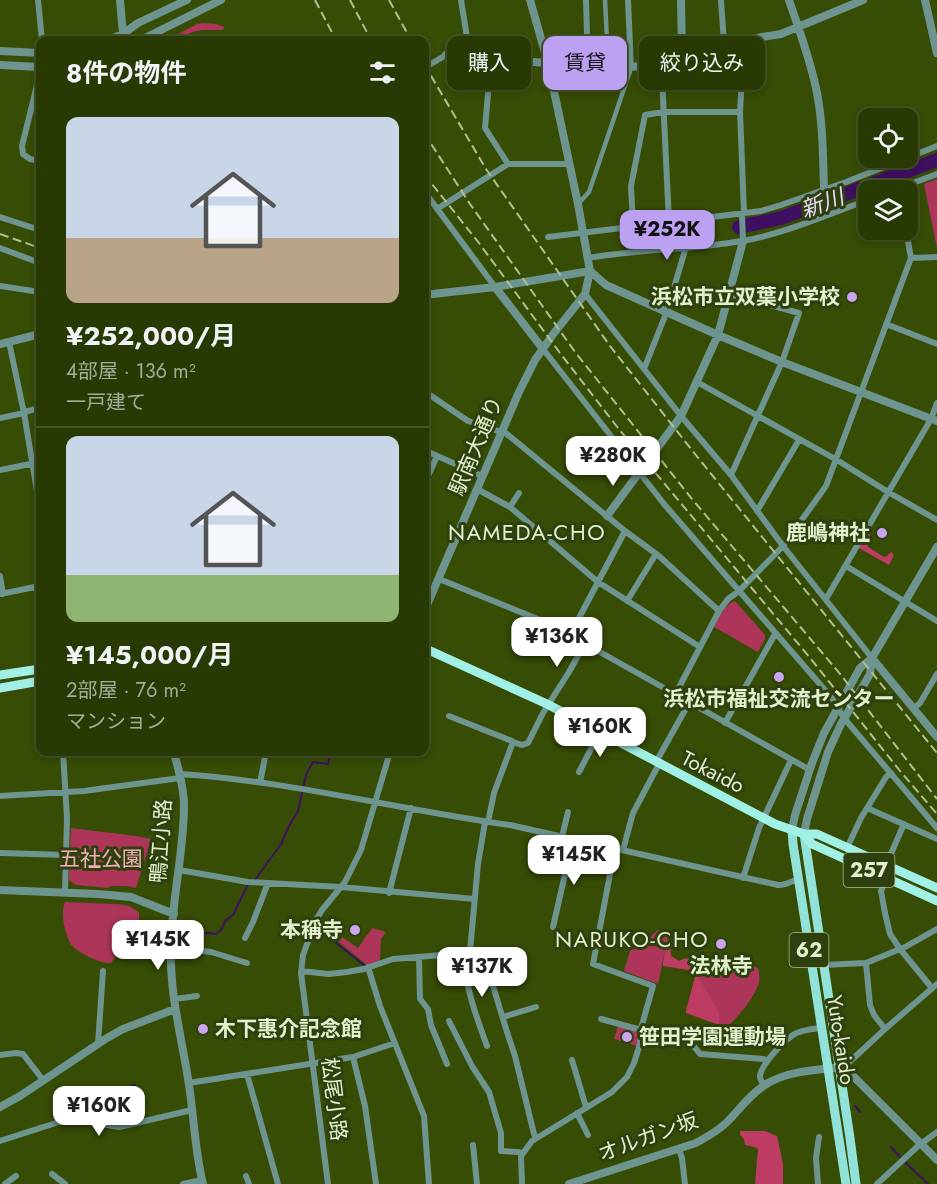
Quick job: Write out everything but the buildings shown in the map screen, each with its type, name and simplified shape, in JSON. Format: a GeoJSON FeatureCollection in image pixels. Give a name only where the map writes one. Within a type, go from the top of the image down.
{"type":"FeatureCollection","features":[{"type":"Feature","properties":{"kind":"highway","name":"Tokaido"},"geometry":{"type":"LineString","coordinates":[[429,650],[548,705],[775,824],[792,830]]}},
{"type":"Feature","properties":{"kind":"highway"},"geometry":{"type":"LineString","coordinates":[[0,675],[36,670]]}},
{"type":"Feature","properties":{"kind":"highway"},"geometry":{"type":"LineString","coordinates":[[0,688],[36,682]]}},
{"type":"Feature","properties":{"kind":"highway","name":"257"},"geometry":{"type":"LineString","coordinates":[[792,830],[804,834],[816,834],[937,888]]}},
{"type":"Feature","properties":{"kind":"highway","name":"257"},"geometry":{"type":"LineString","coordinates":[[804,834],[812,844],[937,900]]}},
{"type":"Feature","properties":{"kind":"main road","name":"Yuto-kaido"},"geometry":{"type":"LineString","coordinates":[[792,830],[846,1184]]}},
{"type":"Feature","properties":{"kind":"main road","name":"Yuto-kaido"},"geometry":{"type":"LineString","coordinates":[[804,834],[823,965],[842,1067],[856,1184]]}},
{"type":"Feature","properties":{"kind":"street"},"geometry":{"type":"LineString","coordinates":[[38,0],[42,36]]}},
{"type":"Feature","properties":{"kind":"street"},"geometry":{"type":"LineString","coordinates":[[120,0],[126,36]]}},
{"type":"Feature","properties":{"kind":"street"},"geometry":{"type":"LineString","coordinates":[[127,36],[133,27],[187,0]]}},
{"type":"Feature","properties":{"kind":"street"},"geometry":{"type":"LineString","coordinates":[[149,36],[221,0]]}},
{"type":"Feature","properties":{"kind":"street"},"geometry":{"type":"LineString","coordinates":[[461,0],[467,36]]}},
{"type":"Feature","properties":{"kind":"street"},"geometry":{"type":"LineString","coordinates":[[530,0],[543,46]]}},
{"type":"Feature","properties":{"kind":"street"},"geometry":{"type":"LineString","coordinates":[[586,0],[587,36]]}},
{"type":"Feature","properties":{"kind":"street"},"geometry":{"type":"LineString","coordinates":[[605,0],[607,36]]}},
{"type":"Feature","properties":{"kind":"street"},"geometry":{"type":"LineString","coordinates":[[578,204],[589,192],[631,68],[628,0]]}},
{"type":"Feature","properties":{"kind":"street"},"geometry":{"type":"LineString","coordinates":[[681,0],[682,36]]}},
{"type":"Feature","properties":{"kind":"street"},"geometry":{"type":"LineString","coordinates":[[721,0],[724,36]]}},
{"type":"Feature","properties":{"kind":"street"},"geometry":{"type":"LineString","coordinates":[[789,0],[817,94],[824,189]]}},
{"type":"Feature","properties":{"kind":"street"},"geometry":{"type":"LineString","coordinates":[[765,37],[798,28],[863,0]]}},
{"type":"Feature","properties":{"kind":"street"},"geometry":{"type":"LineString","coordinates":[[926,0],[935,33],[937,53]]}},
{"type":"Feature","properties":{"kind":"street"},"geometry":{"type":"LineString","coordinates":[[0,51],[36,53]]}},
{"type":"Feature","properties":{"kind":"street"},"geometry":{"type":"LineString","coordinates":[[429,65],[446,56]]}},
{"type":"Feature","properties":{"kind":"street"},"geometry":{"type":"LineString","coordinates":[[0,65],[36,67]]}},
{"type":"Feature","properties":{"kind":"street"},"geometry":{"type":"LineString","coordinates":[[627,68],[639,66]]}},
{"type":"Feature","properties":{"kind":"street"},"geometry":{"type":"LineString","coordinates":[[36,90],[22,146],[23,154],[36,160]]}},
{"type":"Feature","properties":{"kind":"street"},"geometry":{"type":"LineString","coordinates":[[488,90],[485,128],[508,164]]}},
{"type":"Feature","properties":{"kind":"street"},"geometry":{"type":"LineString","coordinates":[[554,90],[590,272],[585,294],[681,416],[731,475],[783,546],[872,658],[936,734]]}},
{"type":"Feature","properties":{"kind":"street"},"geometry":{"type":"LineString","coordinates":[[663,90],[669,222]]}},
{"type":"Feature","properties":{"kind":"street"},"geometry":{"type":"LineString","coordinates":[[607,516],[681,416],[718,335],[743,239],[741,90]]}},
{"type":"Feature","properties":{"kind":"street"},"geometry":{"type":"LineString","coordinates":[[633,226],[631,186],[645,115],[664,112],[740,112]]}},
{"type":"Feature","properties":{"kind":"street"},"geometry":{"type":"LineString","coordinates":[[548,237],[761,211],[937,146]]}},
{"type":"Feature","properties":{"kind":"street"},"geometry":{"type":"LineString","coordinates":[[437,209],[508,164],[569,164]]}},
{"type":"Feature","properties":{"kind":"street"},"geometry":{"type":"LineString","coordinates":[[918,181],[937,174]]}},
{"type":"Feature","properties":{"kind":"street"},"geometry":{"type":"LineString","coordinates":[[429,198],[495,287],[664,504],[831,697],[844,718],[937,828]]}},
{"type":"Feature","properties":{"kind":"street"},"geometry":{"type":"LineString","coordinates":[[587,256],[743,239],[777,232],[858,204]]}},
{"type":"Feature","properties":{"kind":"street"},"geometry":{"type":"LineString","coordinates":[[0,217],[36,229]]}},
{"type":"Feature","properties":{"kind":"street"},"geometry":{"type":"LineString","coordinates":[[675,695],[719,611],[728,599],[739,591],[783,546],[826,486],[911,258],[908,240]]}},
{"type":"Feature","properties":{"kind":"street"},"geometry":{"type":"LineString","coordinates":[[644,369],[667,311],[686,247]]}},
{"type":"Feature","properties":{"kind":"street"},"geometry":{"type":"LineString","coordinates":[[0,248],[36,262]]}},
{"type":"Feature","properties":{"kind":"street"},"geometry":{"type":"LineString","coordinates":[[911,258],[937,257]]}},
{"type":"Feature","properties":{"kind":"street"},"geometry":{"type":"LineString","coordinates":[[429,294],[590,272],[606,285],[718,335],[934,420]]}},
{"type":"Feature","properties":{"kind":"street"},"geometry":{"type":"LineString","coordinates":[[0,286],[36,291]]}},
{"type":"Feature","properties":{"kind":"street","name":"駅南大通り"},"geometry":{"type":"LineString","coordinates":[[429,599],[535,360],[585,294]]}},
{"type":"Feature","properties":{"kind":"street"},"geometry":{"type":"LineString","coordinates":[[729,294],[799,313],[782,362],[731,475]]}},
{"type":"Feature","properties":{"kind":"street"},"geometry":{"type":"LineString","coordinates":[[886,324],[937,344]]}},
{"type":"Feature","properties":{"kind":"street"},"geometry":{"type":"LineString","coordinates":[[0,344],[36,335]]}},
{"type":"Feature","properties":{"kind":"street"},"geometry":{"type":"LineString","coordinates":[[9,342],[36,459]]}},
{"type":"Feature","properties":{"kind":"street"},"geometry":{"type":"LineString","coordinates":[[697,382],[759,415],[937,520]]}},
{"type":"Feature","properties":{"kind":"street"},"geometry":{"type":"LineString","coordinates":[[429,394],[468,421],[502,431],[656,554],[719,611]]}},
{"type":"Feature","properties":{"kind":"street"},"geometry":{"type":"LineString","coordinates":[[826,599],[888,492],[934,420],[937,403]]}},
{"type":"Feature","properties":{"kind":"street"},"geometry":{"type":"LineString","coordinates":[[0,418],[36,409]]}},
{"type":"Feature","properties":{"kind":"street"},"geometry":{"type":"LineString","coordinates":[[758,511],[800,440]]}},
{"type":"Feature","properties":{"kind":"street"},"geometry":{"type":"LineString","coordinates":[[429,452],[482,476]]}},
{"type":"Feature","properties":{"kind":"street"},"geometry":{"type":"LineString","coordinates":[[429,474],[437,456]]}},
{"type":"Feature","properties":{"kind":"street"},"geometry":{"type":"LineString","coordinates":[[0,470],[36,463]]}},
{"type":"Feature","properties":{"kind":"street"},"geometry":{"type":"LineString","coordinates":[[477,489],[510,507],[598,582],[700,647]]}},
{"type":"Feature","properties":{"kind":"street"},"geometry":{"type":"LineString","coordinates":[[510,507],[519,494]]}},
{"type":"Feature","properties":{"kind":"street"},"geometry":{"type":"LineString","coordinates":[[570,634],[625,531]]}},
{"type":"Feature","properties":{"kind":"street"},"geometry":{"type":"LineString","coordinates":[[792,830],[820,740],[860,668],[872,658],[937,547]]}},
{"type":"Feature","properties":{"kind":"street"},"geometry":{"type":"LineString","coordinates":[[627,601],[656,554]]}},
{"type":"Feature","properties":{"kind":"street"},"geometry":{"type":"LineString","coordinates":[[846,566],[937,621]]}},
{"type":"Feature","properties":{"kind":"street"},"geometry":{"type":"LineString","coordinates":[[0,576],[1,594],[36,587]]}},
{"type":"Feature","properties":{"kind":"street"},"geometry":{"type":"LineString","coordinates":[[439,579],[513,608],[570,634],[810,770]]}},
{"type":"Feature","properties":{"kind":"street"},"geometry":{"type":"LineString","coordinates":[[725,723],[775,634]]}},
{"type":"Feature","properties":{"kind":"street"},"geometry":{"type":"LineString","coordinates":[[449,716],[513,742],[522,745],[528,743],[585,643]]}},
{"type":"Feature","properties":{"kind":"street"},"geometry":{"type":"LineString","coordinates":[[804,834],[823,766],[834,737],[870,674],[872,658]]}},
{"type":"Feature","properties":{"kind":"street"},"geometry":{"type":"LineString","coordinates":[[914,708],[920,703],[937,674]]}},
{"type":"Feature","properties":{"kind":"street"},"geometry":{"type":"LineString","coordinates":[[623,850],[633,813],[689,703]]}},
{"type":"Feature","properties":{"kind":"street"},"geometry":{"type":"LineString","coordinates":[[579,772],[600,732]]}},
{"type":"Feature","properties":{"kind":"street"},"geometry":{"type":"LineString","coordinates":[[301,971],[333,974],[368,967],[393,958],[470,951],[478,864],[494,793],[513,742]]}},
{"type":"Feature","properties":{"kind":"street"},"geometry":{"type":"LineString","coordinates":[[63,756],[66,791],[65,892]]}},
{"type":"Feature","properties":{"kind":"street","name":"鴨江小路"},"geometry":{"type":"LineString","coordinates":[[175,756],[184,804],[171,947],[174,999],[189,1083],[202,1182]]}},
{"type":"Feature","properties":{"kind":"street"},"geometry":{"type":"LineString","coordinates":[[260,783],[265,756]]}},
{"type":"Feature","properties":{"kind":"street","name":"松尾小路"},"geometry":{"type":"LineString","coordinates":[[328,1184],[301,971],[303,955],[316,920],[345,882],[362,850],[389,756]]}},
{"type":"Feature","properties":{"kind":"street"},"geometry":{"type":"LineString","coordinates":[[743,878],[759,828],[791,760]]}},
{"type":"Feature","properties":{"kind":"street"},"geometry":{"type":"LineString","coordinates":[[847,848],[861,818],[885,777],[891,773]]}},
{"type":"Feature","properties":{"kind":"street"},"geometry":{"type":"LineString","coordinates":[[0,796],[84,791],[180,778],[179,774],[221,777],[510,825],[780,886],[798,879]]}},
{"type":"Feature","properties":{"kind":"street"},"geometry":{"type":"LineString","coordinates":[[389,893],[411,808]]}},
{"type":"Feature","properties":{"kind":"street"},"geometry":{"type":"LineString","coordinates":[[867,808],[937,839]]}},
{"type":"Feature","properties":{"kind":"street"},"geometry":{"type":"LineString","coordinates":[[562,837],[568,812]]}},
{"type":"Feature","properties":{"kind":"street"},"geometry":{"type":"LineString","coordinates":[[885,865],[904,825]]}},
{"type":"Feature","properties":{"kind":"street"},"geometry":{"type":"LineString","coordinates":[[553,927],[573,839]]}},
{"type":"Feature","properties":{"kind":"street"},"geometry":{"type":"LineString","coordinates":[[522,1184],[521,1156],[532,1141],[612,1092],[630,1073],[634,1063],[653,986],[593,964],[615,848]]}},
{"type":"Feature","properties":{"kind":"street"},"geometry":{"type":"LineString","coordinates":[[0,853],[66,855]]}},
{"type":"Feature","properties":{"kind":"street"},"geometry":{"type":"LineString","coordinates":[[179,870],[248,882],[340,887],[475,899]]}},
{"type":"Feature","properties":{"kind":"street"},"geometry":{"type":"LineString","coordinates":[[887,878],[881,891],[890,934],[900,949],[935,986],[842,1067],[937,1160]]}},
{"type":"Feature","properties":{"kind":"street"},"geometry":{"type":"LineString","coordinates":[[244,938],[253,922],[267,883]]}},
{"type":"Feature","properties":{"kind":"street"},"geometry":{"type":"LineString","coordinates":[[0,890],[130,897],[174,914]]}},
{"type":"Feature","properties":{"kind":"street"},"geometry":{"type":"LineString","coordinates":[[823,965],[866,963],[900,949],[937,929]]}},
{"type":"Feature","properties":{"kind":"street"},"geometry":{"type":"LineString","coordinates":[[171,947],[211,952],[247,963]]}},
{"type":"Feature","properties":{"kind":"street"},"geometry":{"type":"LineString","coordinates":[[463,953],[470,999],[487,1046]]}},
{"type":"Feature","properties":{"kind":"street"},"geometry":{"type":"LineString","coordinates":[[419,957],[420,999],[428,1009],[447,1064]]}},
{"type":"Feature","properties":{"kind":"street"},"geometry":{"type":"LineString","coordinates":[[866,963],[870,1005],[874,1015],[885,1029]]}},
{"type":"Feature","properties":{"kind":"street"},"geometry":{"type":"LineString","coordinates":[[368,967],[380,1006],[424,1116],[429,1184]]}},
{"type":"Feature","properties":{"kind":"street"},"geometry":{"type":"LineString","coordinates":[[98,1044],[103,971]]}},
{"type":"Feature","properties":{"kind":"street"},"geometry":{"type":"LineString","coordinates":[[465,975],[483,973],[494,986],[516,1056],[536,1138]]}},
{"type":"Feature","properties":{"kind":"street"},"geometry":{"type":"LineString","coordinates":[[174,999],[197,996]]}},
{"type":"Feature","properties":{"kind":"street"},"geometry":{"type":"LineString","coordinates":[[502,1017],[536,1007]]}},
{"type":"Feature","properties":{"kind":"street"},"geometry":{"type":"LineString","coordinates":[[0,1107],[123,1029],[175,1009]]}},
{"type":"Feature","properties":{"kind":"street"},"geometry":{"type":"LineString","coordinates":[[601,1019],[642,1029],[677,1031],[689,1040],[700,1054],[767,1061]]}},
{"type":"Feature","properties":{"kind":"street"},"geometry":{"type":"LineString","coordinates":[[449,1021],[472,1066],[489,1092],[501,1133],[501,1151],[522,1154]]}},
{"type":"Feature","properties":{"kind":"street"},"geometry":{"type":"LineString","coordinates":[[764,1085],[760,1075],[776,1050],[795,1033],[821,1028]]}},
{"type":"Feature","properties":{"kind":"street"},"geometry":{"type":"LineString","coordinates":[[189,1083],[353,1057],[395,1043]]}},
{"type":"Feature","properties":{"kind":"street"},"geometry":{"type":"LineString","coordinates":[[0,1055],[23,1054],[43,1080]]}},
{"type":"Feature","properties":{"kind":"street"},"geometry":{"type":"LineString","coordinates":[[353,1057],[365,1106],[376,1184]]}},
{"type":"Feature","properties":{"kind":"street"},"geometry":{"type":"LineString","coordinates":[[572,1060],[586,1107]]}},
{"type":"Feature","properties":{"kind":"street","name":"オルガン坂"},"geometry":{"type":"LineString","coordinates":[[569,1184],[696,1143],[729,1120],[764,1085],[780,1077],[842,1067]]}},
{"type":"Feature","properties":{"kind":"street"},"geometry":{"type":"LineString","coordinates":[[248,1074],[278,1184]]}},
{"type":"Feature","properties":{"kind":"street"},"geometry":{"type":"LineString","coordinates":[[135,1089],[141,1122]]}},
{"type":"Feature","properties":{"kind":"street"},"geometry":{"type":"LineString","coordinates":[[0,1141],[69,1120],[119,1127],[192,1110]]}},
{"type":"Feature","properties":{"kind":"street"},"geometry":{"type":"LineString","coordinates":[[577,1113],[588,1135]]}},
{"type":"Feature","properties":{"kind":"street"},"geometry":{"type":"LineString","coordinates":[[877,1184],[937,1132]]}},
{"type":"Feature","properties":{"kind":"street"},"geometry":{"type":"LineString","coordinates":[[818,1184],[816,1161],[819,1137]]}},
{"type":"Feature","properties":{"kind":"street"},"geometry":{"type":"LineString","coordinates":[[473,1145],[477,1184]]}},
{"type":"Feature","properties":{"kind":"street"},"geometry":{"type":"LineString","coordinates":[[679,1149],[684,1184]]}},
{"type":"Feature","properties":{"kind":"street"},"geometry":{"type":"LineString","coordinates":[[52,1174],[65,1184]]}},
{"type":"Feature","properties":{"kind":"street"},"geometry":{"type":"LineString","coordinates":[[246,1176],[249,1184]]}},
{"type":"Feature","properties":{"kind":"street"},"geometry":{"type":"LineString","coordinates":[[183,1184],[202,1182]]}},
{"type":"Feature","properties":{"kind":"green space"},"geometry":{"type":"Polygon","coordinates":[[[197,24],[216,24],[224,27],[223,30],[199,30],[184,36],[174,36],[197,24]]]}},
{"type":"Feature","properties":{"kind":"green space"},"geometry":{"type":"Polygon","coordinates":[[[937,179],[937,248],[924,184],[937,179]]]}},
{"type":"Feature","properties":{"kind":"green space"},"geometry":{"type":"Polygon","coordinates":[[[735,601],[765,635],[758,652],[714,627],[725,608],[735,601]]]}},
{"type":"Feature","properties":{"kind":"green space","name":"五社公園"},"geometry":{"type":"Polygon","coordinates":[[[71,828],[151,839],[136,888],[76,885],[69,880],[71,828]]]}},
{"type":"Feature","properties":{"kind":"green space"},"geometry":{"type":"Polygon","coordinates":[[[65,902],[129,906],[139,912],[139,923],[133,942],[124,945],[111,963],[101,962],[83,954],[70,943],[67,936],[63,915],[65,902]]]}},
{"type":"Feature","properties":{"kind":"green space"},"geometry":{"type":"Polygon","coordinates":[[[372,928],[386,932],[381,939],[380,961],[367,965],[339,942],[342,937],[358,948],[372,928]]]}},
{"type":"Feature","properties":{"kind":"green space"},"geometry":{"type":"Polygon","coordinates":[[[658,930],[669,932],[658,984],[624,971],[633,941],[644,942],[658,930]]]}},
{"type":"Feature","properties":{"kind":"green space"},"geometry":{"type":"Polygon","coordinates":[[[718,963],[735,966],[744,963],[758,968],[759,975],[757,988],[750,1001],[725,1029],[720,1028],[719,1014],[697,976],[718,963]]]}},
{"type":"Feature","properties":{"kind":"green space","name":"笹田学園運動場"},"geometry":{"type":"Polygon","coordinates":[[[618,1026],[639,1034],[637,1046],[614,1039],[618,1026]]]}},
{"type":"Feature","properties":{"kind":"shaded area"},"geometry":{"type":"Polygon","coordinates":[[[869,529],[871,530],[868,547],[884,557],[891,552],[894,555],[889,565],[859,548],[869,529]]]}},
{"type":"Feature","properties":{"kind":"shaded area"},"geometry":{"type":"Polygon","coordinates":[[[669,940],[671,956],[679,961],[687,958],[708,958],[718,962],[702,972],[663,966],[669,940]]]}},
{"type":"Feature","properties":{"kind":"shaded area"},"geometry":{"type":"Polygon","coordinates":[[[695,977],[698,977],[719,1013],[719,1025],[686,1013],[695,977]]]}},
{"type":"Feature","properties":{"kind":"shaded area"},"geometry":{"type":"Polygon","coordinates":[[[740,1131],[765,1131],[777,1136],[783,1164],[783,1184],[755,1184],[758,1149],[745,1145],[740,1131]]]}},
{"type":"Feature","properties":{"kind":"waterway","name":"新川"},"geometry":{"type":"LineString","coordinates":[[739,227],[781,218],[937,160]]}},
{"type":"Feature","properties":{"kind":"waterway"},"geometry":{"type":"LineString","coordinates":[[255,880],[281,844],[298,811],[306,775],[313,762],[328,764],[330,756]]}},
{"type":"Feature","properties":{"kind":"waterway"},"geometry":{"type":"LineString","coordinates":[[190,931],[216,934],[222,929],[225,921],[233,915],[248,884]]}},
{"type":"Feature","properties":{"kind":"waterway"},"geometry":{"type":"LineString","coordinates":[[319,929],[365,966]]}},
{"type":"Feature","properties":{"kind":"waterway"},"geometry":{"type":"LineString","coordinates":[[66,1095],[98,1097],[135,1085]]}},
{"type":"Feature","properties":{"kind":"waterway"},"geometry":{"type":"LineString","coordinates":[[855,1106],[860,1112]]}},
{"type":"Feature","properties":{"kind":"waterway"},"geometry":{"type":"LineString","coordinates":[[891,1147],[901,1158]]}},
{"type":"Feature","properties":{"kind":"waterway"},"geometry":{"type":"LineString","coordinates":[[905,1162],[928,1184]]}},
{"type":"Feature","properties":{"kind":"railway"},"geometry":{"type":"LineString","coordinates":[[315,0],[334,36]]}},
{"type":"Feature","properties":{"kind":"railway"},"geometry":{"type":"LineString","coordinates":[[350,0],[369,36]]}},
{"type":"Feature","properties":{"kind":"railway"},"geometry":{"type":"LineString","coordinates":[[389,0],[409,36]]}},
{"type":"Feature","properties":{"kind":"railway"},"geometry":{"type":"LineString","coordinates":[[429,72],[486,169],[610,346],[937,753]]}},
{"type":"Feature","properties":{"kind":"railway"},"geometry":{"type":"LineString","coordinates":[[429,141],[470,204],[575,352],[692,499],[841,675],[937,799]]}},
{"type":"Feature","properties":{"kind":"railway"},"geometry":{"type":"LineString","coordinates":[[429,180],[618,428],[937,814]]}},
{"type":"Feature","properties":{"kind":"railway"},"geometry":{"type":"LineString","coordinates":[[0,234],[36,247]]}},
{"type":"Feature","properties":{"kind":"place","name":"浜松市立双葉小学校"},"geometry":{"type":"Point","coordinates":[852,297]}},
{"type":"Feature","properties":{"kind":"place","name":"鹿嶋神社"},"geometry":{"type":"Point","coordinates":[882,533]}},
{"type":"Feature","properties":{"kind":"place","name":"浜松市福祉交流センター"},"geometry":{"type":"Point","coordinates":[779,677]}},
{"type":"Feature","properties":{"kind":"place","name":"本稱寺"},"geometry":{"type":"Point","coordinates":[355,930]}},
{"type":"Feature","properties":{"kind":"place","name":"法林寺"},"geometry":{"type":"Point","coordinates":[721,944]}},
{"type":"Feature","properties":{"kind":"place","name":"木下惠介記念館"},"geometry":{"type":"Point","coordinates":[203,1029]}},
{"type":"Feature","properties":{"kind":"place","name":"笹田学園運動場"},"geometry":{"type":"Point","coordinates":[627,1037]}},
{"type":"Feature","properties":{"kind":"district","name":"NAMEDA-CHO"},"geometry":{"type":"Point","coordinates":[527,532]}},
{"type":"Feature","properties":{"kind":"district","name":"NARUKO-CHO"},"geometry":{"type":"Point","coordinates":[632,939]}}]}
